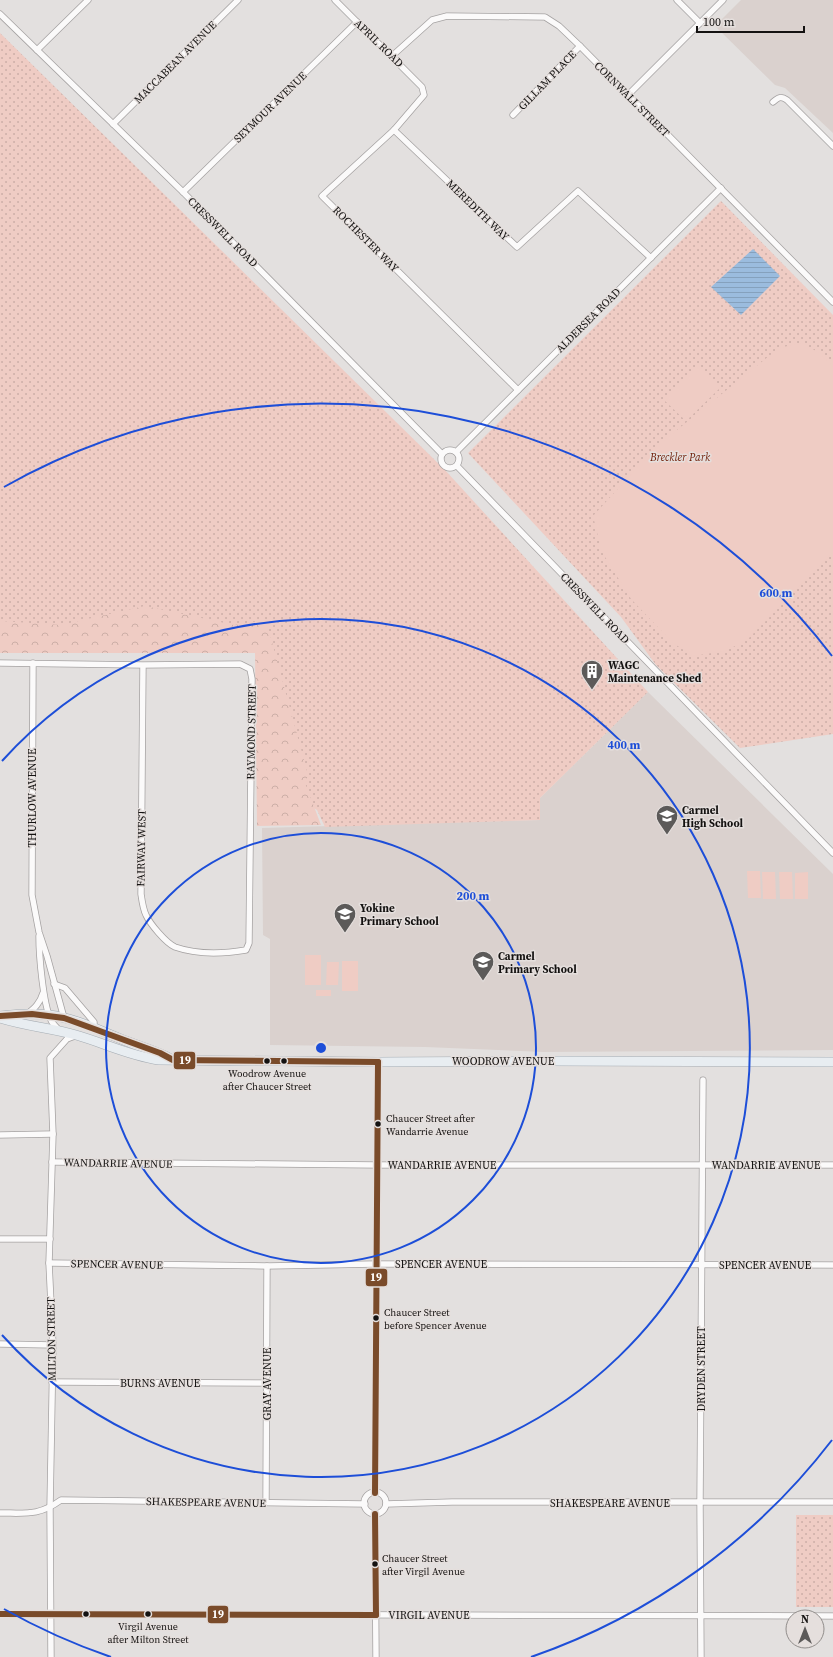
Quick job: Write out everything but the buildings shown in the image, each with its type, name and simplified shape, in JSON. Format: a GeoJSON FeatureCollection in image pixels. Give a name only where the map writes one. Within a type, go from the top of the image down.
{"type":"FeatureCollection","features":[{"type":"Feature","properties":{"kind":"main road","name":"WOODROW AVENUE"},"geometry":{"type":"LineString","coordinates":[[0,1017],[27,1014],[50,1015],[64,1018],[160,1053],[173,1060]]}},
{"type":"Feature","properties":{"kind":"main road","name":"WOODROW AVENUE"},"geometry":{"type":"LineString","coordinates":[[0,1017],[18,1024],[77,1035],[148,1059],[158,1060],[378,1062],[833,1062]]}},
{"type":"Feature","properties":{"kind":"street"},"geometry":{"type":"LineString","coordinates":[[37,50],[88,0]]}},
{"type":"Feature","properties":{"kind":"street","name":"MACCABEAN AVENUE"},"geometry":{"type":"LineString","coordinates":[[113,124],[238,0]]}},
{"type":"Feature","properties":{"kind":"street","name":"APRIL ROAD"},"geometry":{"type":"LineString","coordinates":[[335,0],[422,87]]}},
{"type":"Feature","properties":{"kind":"street"},"geometry":{"type":"LineString","coordinates":[[677,0],[700,23]]}},
{"type":"Feature","properties":{"kind":"street"},"geometry":{"type":"LineString","coordinates":[[628,95],[723,0]]}},
{"type":"Feature","properties":{"kind":"street","name":"CRESSWELL ROAD"},"geometry":{"type":"LineString","coordinates":[[0,14],[183,192],[442,454],[440,460],[444,466],[450,469],[456,466],[833,853]]}},
{"type":"Feature","properties":{"kind":"street","name":"CORNWALL STREET"},"geometry":{"type":"LineString","coordinates":[[392,56],[432,20],[447,16],[545,17],[560,26],[833,302]]}},
{"type":"Feature","properties":{"kind":"street","name":"SEYMOUR AVENUE"},"geometry":{"type":"LineString","coordinates":[[183,192],[357,22]]}},
{"type":"Feature","properties":{"kind":"street","name":"GILLAM PLACE"},"geometry":{"type":"LineString","coordinates":[[513,115],[580,46]]}},
{"type":"Feature","properties":{"kind":"street","name":"ROCHESTER WAY"},"geometry":{"type":"LineString","coordinates":[[422,87],[424,95],[394,130],[322,196],[518,390]]}},
{"type":"Feature","properties":{"kind":"street"},"geometry":{"type":"LineString","coordinates":[[773,102],[778,98],[783,97],[833,146]]}},
{"type":"Feature","properties":{"kind":"street","name":"MEREDITH WAY"},"geometry":{"type":"LineString","coordinates":[[394,130],[516,248],[578,191],[651,258]]}},
{"type":"Feature","properties":{"kind":"street","name":"ALDERSEA ROAD"},"geometry":{"type":"LineString","coordinates":[[456,452],[721,188]]}},
{"type":"Feature","properties":{"kind":"street"},"geometry":{"type":"LineString","coordinates":[[442,454],[448,450],[456,452],[459,457],[456,466]]}},
{"type":"Feature","properties":{"kind":"street","name":"RAYMOND STREET"},"geometry":{"type":"LineString","coordinates":[[0,663],[143,665],[240,664],[250,669],[252,679],[249,943],[246,950]]}},
{"type":"Feature","properties":{"kind":"street","name":"THURLOW AVENUE"},"geometry":{"type":"LineString","coordinates":[[33,663],[32,895],[39,932],[64,1018]]}},
{"type":"Feature","properties":{"kind":"street","name":"FAIRWAY WEST"},"geometry":{"type":"LineString","coordinates":[[143,665],[141,894],[146,915],[157,931],[174,946],[201,953],[229,953],[246,950]]}},
{"type":"Feature","properties":{"kind":"street","name":"THURLOW AVENUE"},"geometry":{"type":"LineString","coordinates":[[39,932],[39,952],[44,990],[51,1021],[60,1031]]}},
{"type":"Feature","properties":{"kind":"street"},"geometry":{"type":"LineString","coordinates":[[54,984],[65,988],[94,1022],[94,1028]]}},
{"type":"Feature","properties":{"kind":"street"},"geometry":{"type":"LineString","coordinates":[[27,1014],[37,1007],[44,990]]}},
{"type":"Feature","properties":{"kind":"street","name":"MILTON STREET"},"geometry":{"type":"LineString","coordinates":[[51,1657],[50,1508],[53,1345],[49,1263],[53,1134],[50,1058],[67,1039],[77,1035]]}},
{"type":"Feature","properties":{"kind":"street"},"geometry":{"type":"LineString","coordinates":[[375,1493],[375,1264],[378,1062]]}},
{"type":"Feature","properties":{"kind":"street","name":"DRYDEN STREET"},"geometry":{"type":"LineString","coordinates":[[701,1657],[700,1502],[703,1080]]}},
{"type":"Feature","properties":{"kind":"street"},"geometry":{"type":"LineString","coordinates":[[0,1134],[53,1134]]}},
{"type":"Feature","properties":{"kind":"street","name":"WANDARRIE AVENUE"},"geometry":{"type":"LineString","coordinates":[[52,1162],[377,1165],[833,1166]]}},
{"type":"Feature","properties":{"kind":"street"},"geometry":{"type":"LineString","coordinates":[[0,1240],[50,1240]]}},
{"type":"Feature","properties":{"kind":"street","name":"SPENCER AVENUE"},"geometry":{"type":"LineString","coordinates":[[49,1263],[268,1266],[375,1264],[833,1265]]}},
{"type":"Feature","properties":{"kind":"street","name":"GRAY AVENUE"},"geometry":{"type":"LineString","coordinates":[[266,1502],[268,1266]]}},
{"type":"Feature","properties":{"kind":"street"},"geometry":{"type":"LineString","coordinates":[[0,1344],[53,1345]]}},
{"type":"Feature","properties":{"kind":"street","name":"BURNS AVENUE"},"geometry":{"type":"LineString","coordinates":[[52,1382],[267,1383]]}},
{"type":"Feature","properties":{"kind":"street"},"geometry":{"type":"LineString","coordinates":[[375,1493],[381,1494],[385,1498],[386,1504],[380,1513],[375,1514],[370,1513],[364,1504],[366,1498],[370,1494],[375,1493]]}},
{"type":"Feature","properties":{"kind":"street","name":"SHAKESPEARE AVENUE"},"geometry":{"type":"LineString","coordinates":[[0,1513],[35,1513],[50,1508],[61,1500],[364,1504]]}},
{"type":"Feature","properties":{"kind":"street","name":"SHAKESPEARE AVENUE"},"geometry":{"type":"LineString","coordinates":[[386,1504],[833,1502]]}},
{"type":"Feature","properties":{"kind":"street"},"geometry":{"type":"LineString","coordinates":[[375,1514],[376,1657]]}},
{"type":"Feature","properties":{"kind":"street","name":"VIRGIL AVENUE"},"geometry":{"type":"LineString","coordinates":[[0,1614],[833,1616]]}},
{"type":"Feature","properties":{"kind":"shaded area"},"geometry":{"type":"Polygon","coordinates":[[[741,0],[833,0],[833,133],[785,88],[775,85],[715,26],[741,0]]]}},
{"type":"Feature","properties":{"kind":"shaded area"},"geometry":{"type":"Polygon","coordinates":[[[648,692],[833,874],[833,1050],[543,1052],[425,1047],[270,1045],[270,939],[263,935],[262,828],[540,820],[540,798],[648,692]]]}},
{"type":"Feature","properties":{"kind":"green space"},"geometry":{"type":"Polygon","coordinates":[[[0,33],[445,470],[648,692],[540,798],[540,820],[325,827],[317,810],[300,800],[262,646],[0,649],[0,33]]]}},
{"type":"Feature","properties":{"kind":"green space","name":"Breckler Park"},"geometry":{"type":"Polygon","coordinates":[[[721,201],[833,315],[833,734],[740,748],[656,665],[621,617],[468,453],[721,201]]]}},
{"type":"Feature","properties":{"kind":"green space"},"geometry":{"type":"Polygon","coordinates":[[[801,343],[820,353],[833,367],[833,552],[747,640],[725,651],[693,656],[673,643],[631,599],[602,552],[593,516],[657,446],[779,348],[801,343]]]}},
{"type":"Feature","properties":{"kind":"green space"},"geometry":{"type":"Polygon","coordinates":[[[699,366],[720,388],[686,421],[665,401],[699,366]]]}},
{"type":"Feature","properties":{"kind":"green space"},"geometry":{"type":"Polygon","coordinates":[[[145,606],[234,625],[266,620],[308,775],[305,783],[321,825],[257,826],[255,653],[0,653],[0,621],[61,625],[145,606]]]}},
{"type":"Feature","properties":{"kind":"green space"},"geometry":{"type":"Polygon","coordinates":[[[747,871],[760,871],[761,898],[748,898],[747,871]]]}},
{"type":"Feature","properties":{"kind":"green space"},"geometry":{"type":"Polygon","coordinates":[[[762,872],[775,872],[776,899],[763,899],[762,872]]]}},
{"type":"Feature","properties":{"kind":"green space"},"geometry":{"type":"Polygon","coordinates":[[[779,872],[792,872],[793,899],[780,899],[779,872]]]}},
{"type":"Feature","properties":{"kind":"green space"},"geometry":{"type":"Polygon","coordinates":[[[808,872],[808,899],[795,899],[795,873],[808,872]]]}},
{"type":"Feature","properties":{"kind":"green space"},"geometry":{"type":"Polygon","coordinates":[[[305,955],[321,955],[321,985],[305,985],[305,955]]]}},
{"type":"Feature","properties":{"kind":"green space"},"geometry":{"type":"Polygon","coordinates":[[[342,961],[358,961],[358,991],[342,991],[342,961]]]}},
{"type":"Feature","properties":{"kind":"green space"},"geometry":{"type":"Polygon","coordinates":[[[327,962],[339,962],[338,985],[326,985],[327,962]]]}},
{"type":"Feature","properties":{"kind":"green space"},"geometry":{"type":"Polygon","coordinates":[[[316,990],[331,990],[331,996],[316,996],[316,990]]]}},
{"type":"Feature","properties":{"kind":"green space"},"geometry":{"type":"Polygon","coordinates":[[[796,1515],[833,1515],[833,1607],[796,1607],[796,1515]]]}},
{"type":"Feature","properties":{"kind":"water"},"geometry":{"type":"Polygon","coordinates":[[[753,249],[780,276],[741,315],[711,287],[753,249]]]}},
{"type":"Feature","properties":{"kind":"transit line","name":"19"},"geometry":{"type":"LineString","coordinates":[[0,1016],[32,1014],[64,1018],[160,1053],[173,1060],[378,1062]]}},
{"type":"Feature","properties":{"kind":"transit line","name":"19"},"geometry":{"type":"LineString","coordinates":[[375,1493],[378,1062]]}},
{"type":"Feature","properties":{"kind":"transit line","name":"19"},"geometry":{"type":"LineString","coordinates":[[375,1514],[376,1615]]}},
{"type":"Feature","properties":{"kind":"transit line","name":"19"},"geometry":{"type":"LineString","coordinates":[[0,1614],[376,1615]]}},
{"type":"Feature","properties":{"kind":"place","name":"WAGC Maintenance Shed"},"geometry":{"type":"Point","coordinates":[592,690]}},
{"type":"Feature","properties":{"kind":"place","name":"Carmel High School"},"geometry":{"type":"Point","coordinates":[667,836]}},
{"type":"Feature","properties":{"kind":"place","name":"Yokine Primary School"},"geometry":{"type":"Point","coordinates":[345,934]}},
{"type":"Feature","properties":{"kind":"place","name":"Carmel Primary School"},"geometry":{"type":"Point","coordinates":[483,982]}},
{"type":"Feature","properties":{"kind":"place","name":"Woodrow Avenue after Chaucer Street"},"geometry":{"type":"Point","coordinates":[267,1061]}},
{"type":"Feature","properties":{"kind":"place","name":"Chaucer Street after Wandarrie Avenue"},"geometry":{"type":"Point","coordinates":[378,1124]}},
{"type":"Feature","properties":{"kind":"place","name":"Chaucer Street before Spencer Avenue"},"geometry":{"type":"Point","coordinates":[376,1318]}},
{"type":"Feature","properties":{"kind":"place","name":"Chaucer Street after Virgil Avenue"},"geometry":{"type":"Point","coordinates":[375,1564]}},
{"type":"Feature","properties":{"kind":"place","name":"Virgil Avenue after Milton Street"},"geometry":{"type":"Point","coordinates":[148,1614]}}]}
